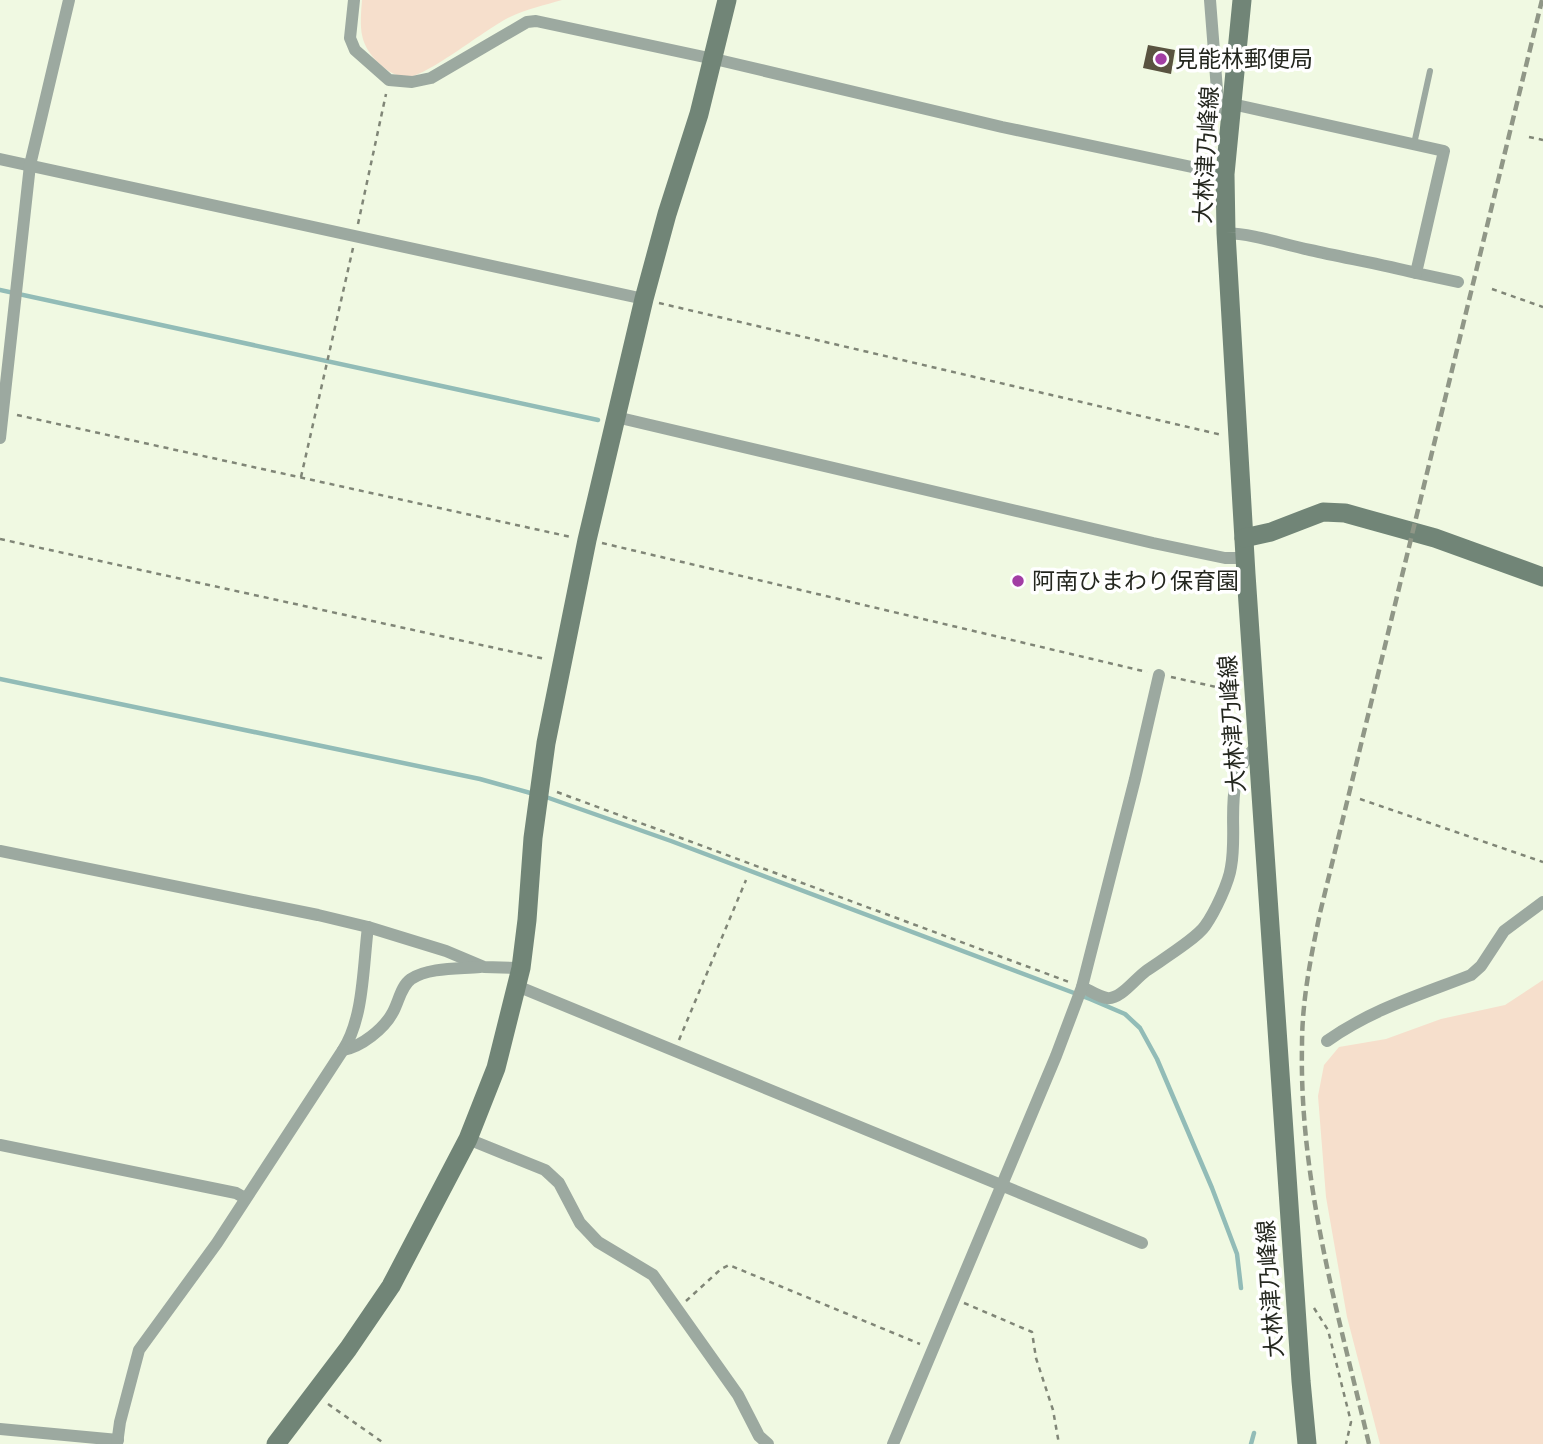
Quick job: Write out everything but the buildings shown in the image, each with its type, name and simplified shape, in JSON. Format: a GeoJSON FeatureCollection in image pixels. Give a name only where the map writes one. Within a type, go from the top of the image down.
{"type":"FeatureCollection","features":[{"type":"Feature","properties":{"kind":"street"},"geometry":{"type":"LineString","coordinates":[[0,439],[30,165],[69,0]]}},
{"type":"Feature","properties":{"kind":"street"},"geometry":{"type":"LineString","coordinates":[[354,0],[350,38],[355,50],[388,80],[412,82],[431,78],[527,22],[536,21],[713,59],[1002,127],[1225,174]]}},
{"type":"Feature","properties":{"kind":"street"},"geometry":{"type":"LineString","coordinates":[[276,1444],[391,1286],[468,1139],[496,1068],[519,977],[540,786],[587,540],[644,299],[667,214],[699,114],[727,0]]}},
{"type":"Feature","properties":{"kind":"street"},"geometry":{"type":"LineString","coordinates":[[1210,0],[1218,103],[1231,112],[1444,151],[1416,273]]}},
{"type":"Feature","properties":{"kind":"street","name":"大林津乃峰線"},"geometry":{"type":"LineString","coordinates":[[1242,0],[1225,174],[1226,233],[1258,745],[1307,1444]]}},
{"type":"Feature","properties":{"kind":"street"},"geometry":{"type":"LineString","coordinates":[[0,159],[644,299]]}},
{"type":"Feature","properties":{"kind":"street"},"geometry":{"type":"LineString","coordinates":[[1226,233],[1249,233],[1310,250],[1458,282]]}},
{"type":"Feature","properties":{"kind":"street"},"geometry":{"type":"LineString","coordinates":[[616,417],[1153,544],[1225,558],[1271,531],[1323,512],[1345,513],[1435,538],[1543,577]]}},
{"type":"Feature","properties":{"kind":"street"},"geometry":{"type":"LineString","coordinates":[[893,1444],[1056,1056],[1080,992],[1135,779],[1158,675]]}},
{"type":"Feature","properties":{"kind":"street"},"geometry":{"type":"LineString","coordinates":[[1080,992],[1108,999],[1118,996],[1138,977],[1205,927],[1229,878],[1232,864],[1231,820],[1236,780],[1245,756],[1258,745]]}},
{"type":"Feature","properties":{"kind":"street"},"geometry":{"type":"LineString","coordinates":[[0,851],[258,902],[368,927],[446,951],[484,967],[519,977],[675,1050],[1142,1243]]}},
{"type":"Feature","properties":{"kind":"street"},"geometry":{"type":"LineString","coordinates":[[1327,1041],[1354,1022],[1373,1013],[1471,975],[1481,966],[1504,932],[1543,902]]}},
{"type":"Feature","properties":{"kind":"street"},"geometry":{"type":"LineString","coordinates":[[0,1429],[117,1442],[139,1350],[217,1243],[350,1039],[357,1018],[368,927]]}},
{"type":"Feature","properties":{"kind":"street"},"geometry":{"type":"LineString","coordinates":[[343,1050],[356,1048],[385,1023],[392,1014],[405,984],[413,977],[431,972],[484,967]]}},
{"type":"Feature","properties":{"kind":"street"},"geometry":{"type":"LineString","coordinates":[[468,1139],[545,1170],[559,1183],[580,1223],[598,1242],[653,1275],[738,1395],[759,1436],[768,1444]]}},
{"type":"Feature","properties":{"kind":"street"},"geometry":{"type":"LineString","coordinates":[[0,1145],[236,1193],[244,1198]]}},
{"type":"Feature","properties":{"kind":"lane"},"geometry":{"type":"LineString","coordinates":[[1414,144],[1430,71]]}},
{"type":"Feature","properties":{"kind":"path"},"geometry":{"type":"LineString","coordinates":[[301,477],[388,80]]}},
{"type":"Feature","properties":{"kind":"path"},"geometry":{"type":"LineString","coordinates":[[1529,137],[1543,140]]}},
{"type":"Feature","properties":{"kind":"path"},"geometry":{"type":"LineString","coordinates":[[1492,289],[1543,307]]}},
{"type":"Feature","properties":{"kind":"path"},"geometry":{"type":"LineString","coordinates":[[644,299],[1224,435],[1239,436]]}},
{"type":"Feature","properties":{"kind":"path"},"geometry":{"type":"LineString","coordinates":[[4,412],[587,540],[1158,675],[1255,694]]}},
{"type":"Feature","properties":{"kind":"path"},"geometry":{"type":"LineString","coordinates":[[0,539],[562,663]]}},
{"type":"Feature","properties":{"kind":"path"},"geometry":{"type":"LineString","coordinates":[[540,786],[1080,992]]}},
{"type":"Feature","properties":{"kind":"path"},"geometry":{"type":"LineString","coordinates":[[1360,799],[1543,862]]}},
{"type":"Feature","properties":{"kind":"path"},"geometry":{"type":"LineString","coordinates":[[675,1050],[746,880]]}},
{"type":"Feature","properties":{"kind":"path"},"geometry":{"type":"LineString","coordinates":[[676,1307],[729,1265],[933,1349]]}},
{"type":"Feature","properties":{"kind":"path"},"geometry":{"type":"LineString","coordinates":[[955,1299],[1032,1332],[1036,1358],[1054,1410],[1059,1444]]}},
{"type":"Feature","properties":{"kind":"path"},"geometry":{"type":"LineString","coordinates":[[1313,1307],[1328,1330],[1351,1422],[1346,1444]]}},
{"type":"Feature","properties":{"kind":"path"},"geometry":{"type":"LineString","coordinates":[[314,1394],[386,1444]]}},
{"type":"Feature","properties":{"kind":"shaded area"},"geometry":{"type":"Polygon","coordinates":[[[362,0],[562,0],[529,9],[500,22],[429,69],[408,77],[396,75],[386,69],[368,49],[361,27],[362,0]]]}},
{"type":"Feature","properties":{"kind":"shaded area"},"geometry":{"type":"Polygon","coordinates":[[[1543,980],[1543,1444],[1380,1444],[1347,1317],[1326,1197],[1318,1096],[1324,1065],[1339,1047],[1386,1039],[1441,1019],[1505,1005],[1543,980]]]}},
{"type":"Feature","properties":{"kind":"waterway"},"geometry":{"type":"LineString","coordinates":[[0,290],[598,420]]}},
{"type":"Feature","properties":{"kind":"waterway"},"geometry":{"type":"LineString","coordinates":[[0,679],[480,779],[534,794]]}},
{"type":"Feature","properties":{"kind":"waterway"},"geometry":{"type":"LineString","coordinates":[[546,797],[671,841],[1125,1014],[1140,1028],[1157,1059],[1212,1188],[1237,1254],[1241,1288]]}},
{"type":"Feature","properties":{"kind":"waterway"},"geometry":{"type":"LineString","coordinates":[[1251,1444],[1254,1433]]}},
{"type":"Feature","properties":{"kind":"railway"},"geometry":{"type":"LineString","coordinates":[[1369,1444],[1333,1296],[1314,1196],[1303,1096],[1302,1028],[1305,995],[1320,913],[1542,0]]}},
{"type":"Feature","properties":{"kind":"place","name":"見能林郵便局"},"geometry":{"type":"Point","coordinates":[1161,59]}},
{"type":"Feature","properties":{"kind":"place","name":"阿南ひまわり保育園"},"geometry":{"type":"Point","coordinates":[1018,581]}}]}
